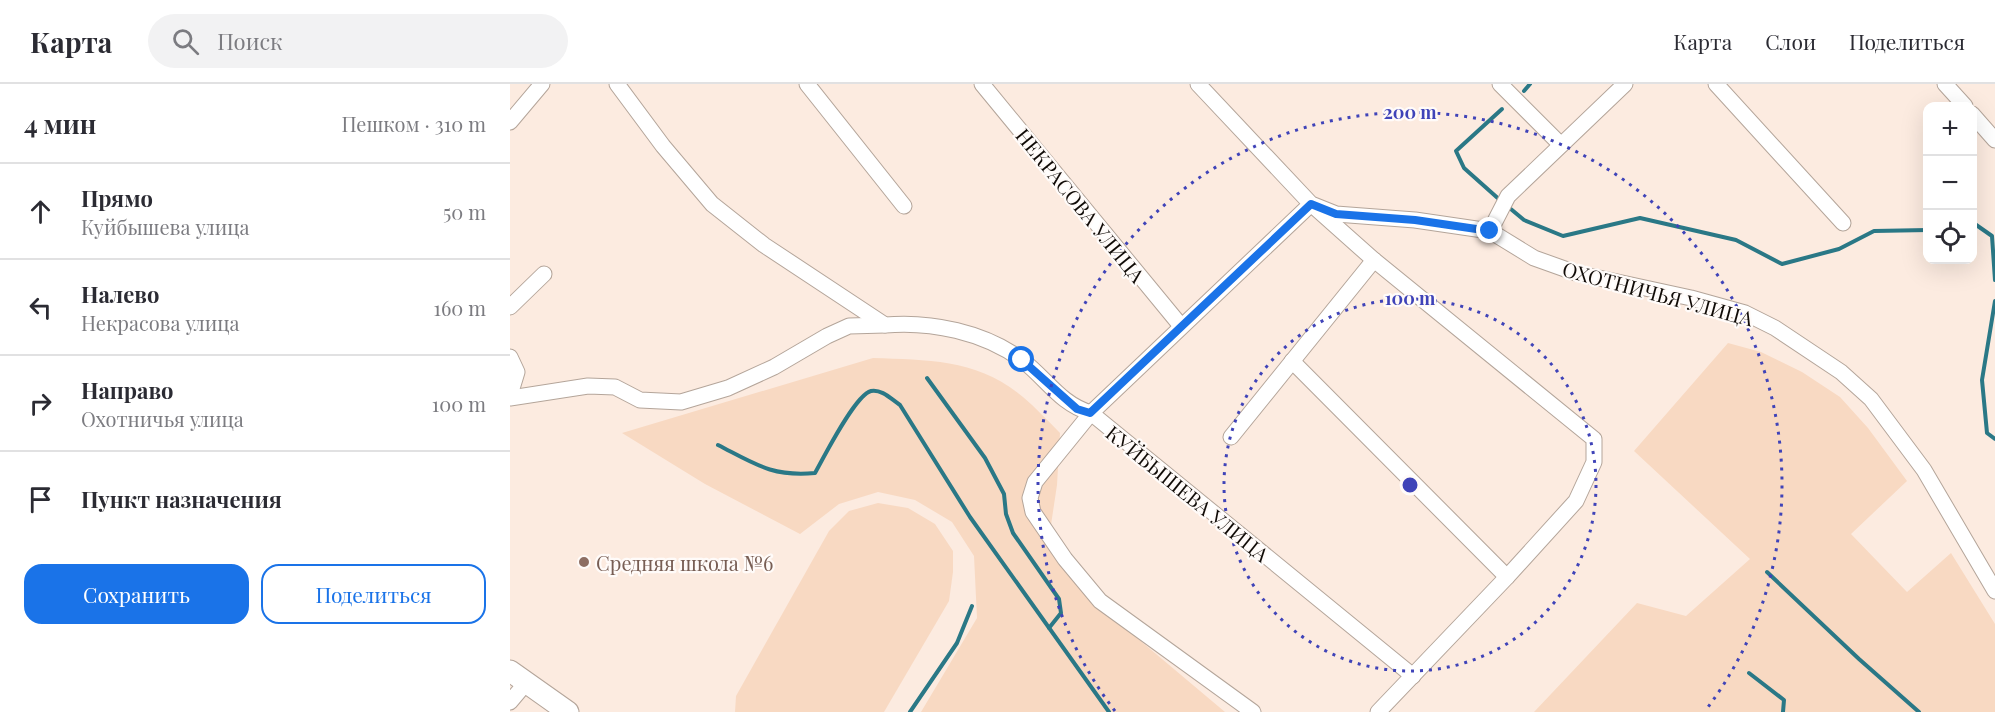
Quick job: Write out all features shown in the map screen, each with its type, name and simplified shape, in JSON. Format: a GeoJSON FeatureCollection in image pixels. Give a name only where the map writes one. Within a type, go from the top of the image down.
{"type":"FeatureCollection","features":[{"type":"Feature","properties":{"kind":"street"},"geometry":{"type":"LineString","coordinates":[[510,122],[542,84]]}},
{"type":"Feature","properties":{"kind":"street"},"geometry":{"type":"LineString","coordinates":[[617,84],[663,146],[712,204],[764,245],[885,325]]}},
{"type":"Feature","properties":{"kind":"street"},"geometry":{"type":"LineString","coordinates":[[807,84],[904,206]]}},
{"type":"Feature","properties":{"kind":"street","name":"НЕКРАСОВА УЛИЦА"},"geometry":{"type":"LineString","coordinates":[[982,84],[1181,326]]}},
{"type":"Feature","properties":{"kind":"street","name":"ОХОТНИЧЬЯ УЛИЦА"},"geometry":{"type":"LineString","coordinates":[[1198,84],[1311,204],[1374,260],[1594,439],[1594,462],[1576,501],[1507,577]]}},
{"type":"Feature","properties":{"kind":"street"},"geometry":{"type":"LineString","coordinates":[[1500,84],[1561,145]]}},
{"type":"Feature","properties":{"kind":"street"},"geometry":{"type":"LineString","coordinates":[[1490,231],[1508,196],[1625,84]]}},
{"type":"Feature","properties":{"kind":"street"},"geometry":{"type":"LineString","coordinates":[[1716,84],[1844,223]]}},
{"type":"Feature","properties":{"kind":"street"},"geometry":{"type":"LineString","coordinates":[[1945,84],[1961,102]]}},
{"type":"Feature","properties":{"kind":"street"},"geometry":{"type":"LineString","coordinates":[[1977,120],[1995,140]]}},
{"type":"Feature","properties":{"kind":"street"},"geometry":{"type":"LineString","coordinates":[[1254,712],[1100,601],[1065,559],[1033,512],[1030,498],[1035,482],[1090,413],[1311,204]]}},
{"type":"Feature","properties":{"kind":"street","name":"ОХОТНИЧЬЯ УЛИЦА"},"geometry":{"type":"LineString","coordinates":[[1311,204],[1336,214],[1415,220],[1490,231],[1534,258],[1576,273],[1691,298],[1745,313],[1775,328],[1841,372],[1871,399],[1924,470],[1995,591]]}},
{"type":"Feature","properties":{"kind":"street"},"geometry":{"type":"LineString","coordinates":[[1231,437],[1374,260]]}},
{"type":"Feature","properties":{"kind":"street"},"geometry":{"type":"LineString","coordinates":[[510,307],[544,274]]}},
{"type":"Feature","properties":{"kind":"street","name":"КУЙБЫШЕВА УЛИЦА"},"geometry":{"type":"LineString","coordinates":[[510,396],[588,386],[615,387],[640,400],[681,402],[728,388],[774,368],[849,326],[902,324],[941,327],[988,341],[1022,360],[1077,409],[1090,413],[1413,676]]}},
{"type":"Feature","properties":{"kind":"street"},"geometry":{"type":"LineString","coordinates":[[510,357],[517,372],[510,396]]}},
{"type":"Feature","properties":{"kind":"street"},"geometry":{"type":"LineString","coordinates":[[1292,361],[1507,577],[1378,712]]}},
{"type":"Feature","properties":{"kind":"street"},"geometry":{"type":"LineString","coordinates":[[510,702],[518,677],[568,712]]}},
{"type":"Feature","properties":{"kind":"shaded area"},"geometry":{"type":"Polygon","coordinates":[[[1728,343],[1761,352],[1802,372],[1840,397],[1868,428],[1907,481],[1851,534],[1907,592],[1951,553],[1995,624],[1995,712],[1534,712],[1637,603],[1686,616],[1750,559],[1634,451],[1728,343]]]}},
{"type":"Feature","properties":{"kind":"shaded area"},"geometry":{"type":"Polygon","coordinates":[[[873,358],[933,361],[971,368],[1006,384],[1060,433],[1057,485],[1049,538],[1099,606],[1225,712],[921,712],[977,618],[974,556],[952,522],[915,500],[878,492],[839,504],[800,534],[705,484],[622,433],[873,358]]]}},
{"type":"Feature","properties":{"kind":"shaded area"},"geometry":{"type":"Polygon","coordinates":[[[878,503],[908,508],[935,524],[953,551],[949,601],[884,712],[735,712],[736,696],[829,531],[849,511],[878,503]]]}},
{"type":"Feature","properties":{"kind":"waterway"},"geometry":{"type":"LineString","coordinates":[[1524,91],[1530,84]]}},
{"type":"Feature","properties":{"kind":"waterway"},"geometry":{"type":"LineString","coordinates":[[1501,201],[1464,168],[1456,151],[1502,109]]}},
{"type":"Feature","properties":{"kind":"waterway"},"geometry":{"type":"LineString","coordinates":[[1506,205],[1524,220],[1563,236],[1640,218],[1736,240],[1782,264],[1839,249],[1874,231],[1923,230]]}},
{"type":"Feature","properties":{"kind":"waterway"},"geometry":{"type":"LineString","coordinates":[[1977,226],[1992,236],[1995,280]]}},
{"type":"Feature","properties":{"kind":"waterway"},"geometry":{"type":"LineString","coordinates":[[1995,301],[1982,380],[1987,433],[1995,439]]}},
{"type":"Feature","properties":{"kind":"waterway"},"geometry":{"type":"LineString","coordinates":[[927,378],[985,458],[1004,494],[1006,514],[1013,533],[1059,599],[1061,613],[1049,628]]}},
{"type":"Feature","properties":{"kind":"waterway"},"geometry":{"type":"LineString","coordinates":[[718,445],[764,468],[787,473],[815,473],[840,428],[864,395],[871,391],[886,395],[900,405],[970,517],[1109,712]]}},
{"type":"Feature","properties":{"kind":"waterway"},"geometry":{"type":"LineString","coordinates":[[1767,572],[1919,712]]}},
{"type":"Feature","properties":{"kind":"waterway"},"geometry":{"type":"LineString","coordinates":[[910,712],[957,643],[972,606]]}},
{"type":"Feature","properties":{"kind":"waterway"},"geometry":{"type":"LineString","coordinates":[[1749,673],[1784,700],[1783,712]]}},
{"type":"Feature","properties":{"kind":"place","name":"Средняя школа №6"},"geometry":{"type":"Point","coordinates":[584,562]}},
{"type":"Feature","properties":{"kind":"route"},"geometry":{"type":"LineString","coordinates":[[1022,360],[1060,396],[1077,409],[1090,413],[1311,204],[1336,214],[1415,220],[1490,231]]}}]}
